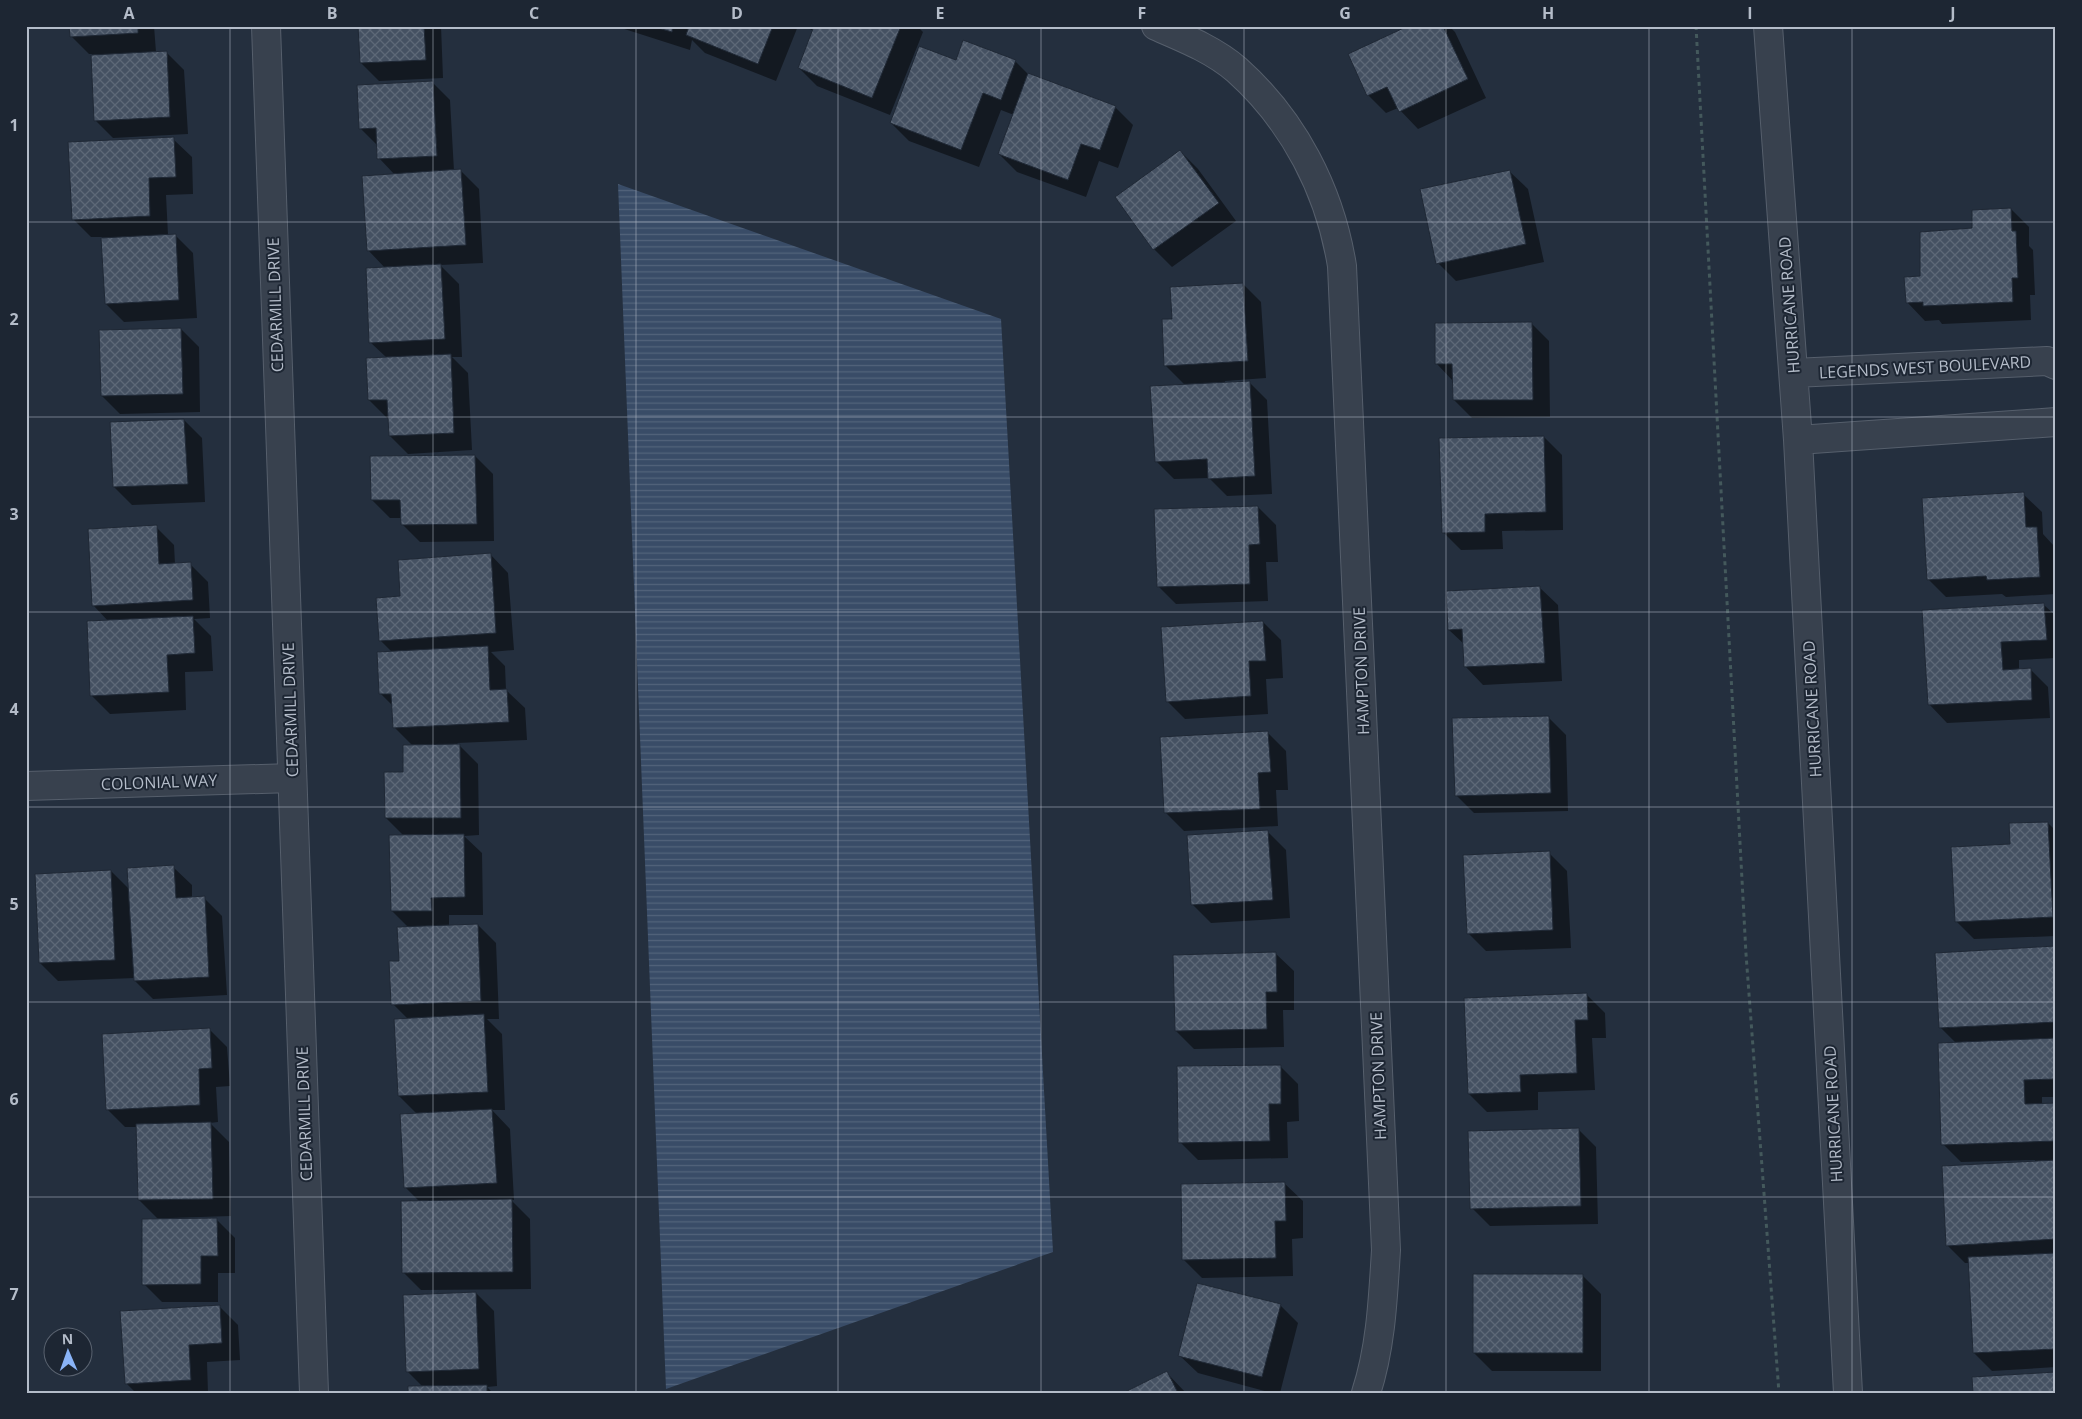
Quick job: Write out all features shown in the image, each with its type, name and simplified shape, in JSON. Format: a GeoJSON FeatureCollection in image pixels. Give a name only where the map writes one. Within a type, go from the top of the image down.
{"type":"FeatureCollection","features":[{"type":"Feature","properties":{"kind":"street","name":"CEDARMILL DRIVE"},"geometry":{"type":"LineString","coordinates":[[266,26],[314,1393]]}},
{"type":"Feature","properties":{"kind":"street","name":"HAMPTON DRIVE"},"geometry":{"type":"LineString","coordinates":[[1156,26],[1208,50],[1236,69],[1282,119],[1308,161],[1319,186],[1337,237],[1342,266],[1386,1250],[1382,1316],[1372,1376],[1366,1393]]}},
{"type":"Feature","properties":{"kind":"street","name":"HURRICANE ROAD"},"geometry":{"type":"LineString","coordinates":[[1768,26],[1798,440],[1848,1393]]}},
{"type":"Feature","properties":{"kind":"street","name":"LEGENDS WEST BOULEVARD"},"geometry":{"type":"LineString","coordinates":[[1794,373],[2047,361],[2056,365]]}},
{"type":"Feature","properties":{"kind":"street"},"geometry":{"type":"LineString","coordinates":[[1798,440],[2056,422]]}},
{"type":"Feature","properties":{"kind":"street","name":"COLONIAL WAY"},"geometry":{"type":"LineString","coordinates":[[26,786],[292,778]]}},
{"type":"Feature","properties":{"kind":"path"},"geometry":{"type":"LineString","coordinates":[[1696,26],[1746,954],[1779,1393]]}},
{"type":"Feature","properties":{"kind":"water"},"geometry":{"type":"Polygon","coordinates":[[[618,184],[1001,319],[1053,1252],[666,1389],[618,184]]]}},
{"type":"Feature","properties":{"kind":"building"},"geometry":{"type":"Polygon","coordinates":[[[69,26],[138,26],[138,33],[70,37],[69,26]]]}},
{"type":"Feature","properties":{"kind":"building"},"geometry":{"type":"Polygon","coordinates":[[[358,26],[424,26],[426,60],[360,63],[358,26]]]}},
{"type":"Feature","properties":{"kind":"building"},"geometry":{"type":"Polygon","coordinates":[[[651,26],[673,26],[672,32],[651,26]]]}},
{"type":"Feature","properties":{"kind":"building"},"geometry":{"type":"Polygon","coordinates":[[[689,26],[773,26],[758,64],[686,35],[689,26]]]}},
{"type":"Feature","properties":{"kind":"building"},"geometry":{"type":"Polygon","coordinates":[[[814,26],[901,26],[872,98],[798,68],[814,26]]]}},
{"type":"Feature","properties":{"kind":"building"},"geometry":{"type":"Polygon","coordinates":[[[1408,26],[1443,26],[1468,79],[1399,112],[1387,87],[1367,96],[1348,54],[1408,26]]]}},
{"type":"Feature","properties":{"kind":"building"},"geometry":{"type":"Polygon","coordinates":[[[963,40],[1016,60],[1001,100],[983,93],[961,150],[890,123],[919,46],[956,60],[963,40]]]}},
{"type":"Feature","properties":{"kind":"building"},"geometry":{"type":"Polygon","coordinates":[[[167,51],[170,117],[94,121],[91,55],[167,51]]]}},
{"type":"Feature","properties":{"kind":"building"},"geometry":{"type":"Polygon","coordinates":[[[1028,73],[1116,106],[1100,150],[1081,144],[1068,180],[998,154],[1028,73]]]}},
{"type":"Feature","properties":{"kind":"building"},"geometry":{"type":"Polygon","coordinates":[[[433,81],[437,156],[377,159],[376,128],[359,129],[357,85],[433,81]]]}},
{"type":"Feature","properties":{"kind":"building"},"geometry":{"type":"Polygon","coordinates":[[[174,137],[176,177],[149,178],[150,216],[72,220],[68,142],[174,137]]]}},
{"type":"Feature","properties":{"kind":"building"},"geometry":{"type":"Polygon","coordinates":[[[1180,150],[1219,203],[1153,250],[1115,197],[1180,150]]]}},
{"type":"Feature","properties":{"kind":"building"},"geometry":{"type":"Polygon","coordinates":[[[461,169],[466,245],[367,251],[362,176],[461,169]]]}},
{"type":"Feature","properties":{"kind":"building"},"geometry":{"type":"Polygon","coordinates":[[[1510,170],[1526,244],[1436,264],[1420,189],[1510,170]]]}},
{"type":"Feature","properties":{"kind":"building"},"geometry":{"type":"Polygon","coordinates":[[[2011,208],[2012,231],[2016,231],[2018,278],[2012,278],[2013,302],[1923,306],[1923,302],[1906,303],[1904,277],[1920,276],[1920,232],[1972,228],[1972,210],[2011,208]]]}},
{"type":"Feature","properties":{"kind":"building"},"geometry":{"type":"Polygon","coordinates":[[[176,234],[179,300],[105,304],[101,238],[176,234]]]}},
{"type":"Feature","properties":{"kind":"building"},"geometry":{"type":"Polygon","coordinates":[[[441,264],[445,339],[369,343],[366,268],[441,264]]]}},
{"type":"Feature","properties":{"kind":"building"},"geometry":{"type":"Polygon","coordinates":[[[1243,283],[1248,361],[1164,366],[1162,319],[1172,319],[1170,287],[1243,283]]]}},
{"type":"Feature","properties":{"kind":"building"},"geometry":{"type":"Polygon","coordinates":[[[1532,322],[1533,400],[1453,400],[1452,364],[1435,364],[1435,323],[1532,322]]]}},
{"type":"Feature","properties":{"kind":"building"},"geometry":{"type":"Polygon","coordinates":[[[181,328],[183,394],[101,396],[99,330],[181,328]]]}},
{"type":"Feature","properties":{"kind":"building"},"geometry":{"type":"Polygon","coordinates":[[[451,354],[454,433],[389,436],[387,400],[368,400],[366,358],[451,354]]]}},
{"type":"Feature","properties":{"kind":"building"},"geometry":{"type":"Polygon","coordinates":[[[1250,381],[1255,476],[1208,479],[1207,459],[1155,462],[1150,386],[1250,381]]]}},
{"type":"Feature","properties":{"kind":"building"},"geometry":{"type":"Polygon","coordinates":[[[184,419],[188,484],[113,487],[110,422],[184,419]]]}},
{"type":"Feature","properties":{"kind":"building"},"geometry":{"type":"Polygon","coordinates":[[[1544,436],[1546,512],[1485,514],[1485,532],[1442,533],[1439,438],[1544,436]]]}},
{"type":"Feature","properties":{"kind":"building"},"geometry":{"type":"Polygon","coordinates":[[[475,455],[477,524],[401,525],[400,500],[371,500],[370,456],[475,455]]]}},
{"type":"Feature","properties":{"kind":"building"},"geometry":{"type":"Polygon","coordinates":[[[2024,492],[2026,527],[2037,527],[2040,577],[1987,580],[1986,576],[1927,580],[1922,498],[2024,492]]]}},
{"type":"Feature","properties":{"kind":"building"},"geometry":{"type":"Polygon","coordinates":[[[1258,506],[1260,544],[1249,545],[1250,584],[1157,587],[1154,509],[1258,506]]]}},
{"type":"Feature","properties":{"kind":"building"},"geometry":{"type":"Polygon","coordinates":[[[157,525],[159,564],[191,562],[193,600],[92,606],[88,529],[157,525]]]}},
{"type":"Feature","properties":{"kind":"building"},"geometry":{"type":"Polygon","coordinates":[[[491,553],[496,633],[379,641],[376,598],[400,596],[398,560],[491,553]]]}},
{"type":"Feature","properties":{"kind":"building"},"geometry":{"type":"Polygon","coordinates":[[[1540,586],[1545,663],[1464,667],[1462,629],[1448,630],[1446,591],[1540,586]]]}},
{"type":"Feature","properties":{"kind":"building"},"geometry":{"type":"Polygon","coordinates":[[[2044,603],[2047,640],[2001,642],[2003,670],[2031,668],[2032,700],[1928,705],[1922,610],[2044,603]]]}},
{"type":"Feature","properties":{"kind":"building"},"geometry":{"type":"Polygon","coordinates":[[[193,616],[195,653],[167,655],[169,692],[90,696],[87,621],[193,616]]]}},
{"type":"Feature","properties":{"kind":"building"},"geometry":{"type":"Polygon","coordinates":[[[1263,621],[1266,661],[1249,661],[1251,696],[1166,702],[1161,627],[1263,621]]]}},
{"type":"Feature","properties":{"kind":"building"},"geometry":{"type":"Polygon","coordinates":[[[488,646],[490,690],[507,689],[509,722],[393,728],[391,694],[379,694],[377,652],[488,646]]]}},
{"type":"Feature","properties":{"kind":"building"},"geometry":{"type":"Polygon","coordinates":[[[1549,716],[1551,793],[1455,796],[1452,718],[1549,716]]]}},
{"type":"Feature","properties":{"kind":"building"},"geometry":{"type":"Polygon","coordinates":[[[1268,731],[1271,772],[1258,773],[1260,809],[1164,813],[1160,737],[1268,731]]]}},
{"type":"Feature","properties":{"kind":"building"},"geometry":{"type":"Polygon","coordinates":[[[460,744],[461,818],[385,818],[384,772],[403,772],[403,745],[460,744]]]}},
{"type":"Feature","properties":{"kind":"building"},"geometry":{"type":"Polygon","coordinates":[[[2048,822],[2053,917],[1955,922],[1951,847],[2010,844],[2009,823],[2048,822]]]}},
{"type":"Feature","properties":{"kind":"building"},"geometry":{"type":"Polygon","coordinates":[[[1268,830],[1273,900],[1191,905],[1187,835],[1268,830]]]}},
{"type":"Feature","properties":{"kind":"building"},"geometry":{"type":"Polygon","coordinates":[[[464,834],[465,897],[431,898],[432,911],[391,911],[389,835],[464,834]]]}},
{"type":"Feature","properties":{"kind":"building"},"geometry":{"type":"Polygon","coordinates":[[[1550,851],[1553,930],[1467,934],[1463,855],[1550,851]]]}},
{"type":"Feature","properties":{"kind":"building"},"geometry":{"type":"Polygon","coordinates":[[[174,865],[176,898],[205,896],[209,977],[134,981],[127,868],[174,865]]]}},
{"type":"Feature","properties":{"kind":"building"},"geometry":{"type":"Polygon","coordinates":[[[111,870],[115,960],[39,963],[35,874],[111,870]]]}},
{"type":"Feature","properties":{"kind":"building"},"geometry":{"type":"Polygon","coordinates":[[[478,924],[481,1001],[391,1005],[389,961],[399,961],[397,927],[478,924]]]}},
{"type":"Feature","properties":{"kind":"building"},"geometry":{"type":"Polygon","coordinates":[[[2055,946],[2056,1022],[1939,1028],[1935,953],[2055,946]]]}},
{"type":"Feature","properties":{"kind":"building"},"geometry":{"type":"Polygon","coordinates":[[[1276,952],[1277,992],[1266,992],[1267,1029],[1175,1031],[1173,955],[1276,952]]]}},
{"type":"Feature","properties":{"kind":"building"},"geometry":{"type":"Polygon","coordinates":[[[1587,993],[1588,1020],[1575,1020],[1577,1073],[1520,1075],[1521,1092],[1468,1094],[1464,998],[1587,993]]]}},
{"type":"Feature","properties":{"kind":"building"},"geometry":{"type":"Polygon","coordinates":[[[484,1014],[488,1092],[398,1096],[394,1019],[484,1014]]]}},
{"type":"Feature","properties":{"kind":"building"},"geometry":{"type":"Polygon","coordinates":[[[210,1028],[212,1068],[199,1069],[200,1105],[106,1110],[102,1034],[210,1028]]]}},
{"type":"Feature","properties":{"kind":"building"},"geometry":{"type":"Polygon","coordinates":[[[2056,1038],[2056,1079],[2024,1080],[2025,1104],[2056,1103],[2056,1141],[1941,1145],[1938,1043],[2056,1038]]]}},
{"type":"Feature","properties":{"kind":"building"},"geometry":{"type":"Polygon","coordinates":[[[1281,1065],[1281,1104],[1269,1104],[1270,1141],[1178,1143],[1177,1066],[1281,1065]]]}},
{"type":"Feature","properties":{"kind":"building"},"geometry":{"type":"Polygon","coordinates":[[[492,1109],[497,1183],[404,1188],[400,1114],[492,1109]]]}},
{"type":"Feature","properties":{"kind":"building"},"geometry":{"type":"Polygon","coordinates":[[[211,1122],[213,1199],[138,1200],[136,1124],[211,1122]]]}},
{"type":"Feature","properties":{"kind":"building"},"geometry":{"type":"Polygon","coordinates":[[[1579,1128],[1581,1206],[1470,1209],[1468,1131],[1579,1128]]]}},
{"type":"Feature","properties":{"kind":"building"},"geometry":{"type":"Polygon","coordinates":[[[2056,1160],[2056,1239],[1946,1246],[1942,1166],[2056,1160]]]}},
{"type":"Feature","properties":{"kind":"building"},"geometry":{"type":"Polygon","coordinates":[[[1285,1182],[1286,1221],[1275,1221],[1276,1258],[1182,1260],[1181,1184],[1285,1182]]]}},
{"type":"Feature","properties":{"kind":"building"},"geometry":{"type":"Polygon","coordinates":[[[512,1199],[513,1272],[402,1273],[401,1201],[512,1199]]]}},
{"type":"Feature","properties":{"kind":"building"},"geometry":{"type":"Polygon","coordinates":[[[217,1218],[218,1256],[201,1256],[201,1284],[142,1285],[142,1219],[217,1218]]]}},
{"type":"Feature","properties":{"kind":"building"},"geometry":{"type":"Polygon","coordinates":[[[2056,1253],[2056,1349],[1973,1353],[1968,1257],[2056,1253]]]}},
{"type":"Feature","properties":{"kind":"building"},"geometry":{"type":"Polygon","coordinates":[[[1473,1274],[1583,1274],[1583,1353],[1473,1353],[1473,1274]]]}},
{"type":"Feature","properties":{"kind":"building"},"geometry":{"type":"Polygon","coordinates":[[[1197,1283],[1281,1304],[1262,1377],[1178,1356],[1197,1283]]]}},
{"type":"Feature","properties":{"kind":"building"},"geometry":{"type":"Polygon","coordinates":[[[476,1292],[479,1369],[406,1372],[403,1295],[476,1292]]]}},
{"type":"Feature","properties":{"kind":"building"},"geometry":{"type":"Polygon","coordinates":[[[220,1305],[222,1343],[189,1345],[191,1380],[125,1384],[120,1311],[220,1305]]]}},
{"type":"Feature","properties":{"kind":"building"},"geometry":{"type":"Polygon","coordinates":[[[1167,1371],[1178,1393],[1123,1393],[1167,1371]]]}},
{"type":"Feature","properties":{"kind":"building"},"geometry":{"type":"Polygon","coordinates":[[[2056,1372],[2056,1393],[1973,1393],[1972,1377],[2056,1372]]]}},
{"type":"Feature","properties":{"kind":"building"},"geometry":{"type":"Polygon","coordinates":[[[487,1385],[487,1393],[408,1393],[408,1386],[487,1385]]]}}]}
